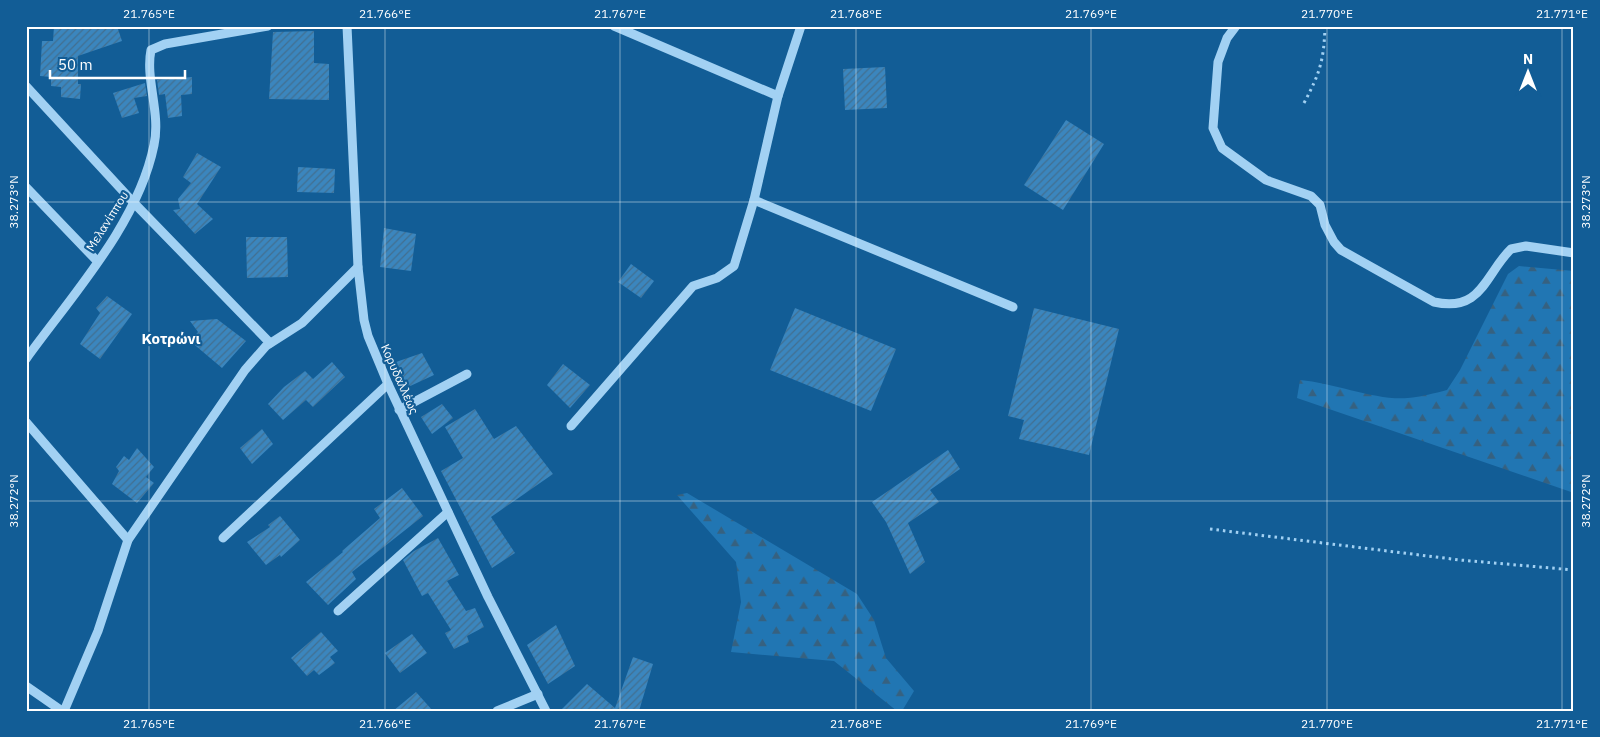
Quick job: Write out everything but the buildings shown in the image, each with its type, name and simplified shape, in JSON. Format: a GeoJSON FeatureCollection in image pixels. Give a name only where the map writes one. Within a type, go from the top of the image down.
{"type":"FeatureCollection","features":[{"type":"Feature","properties":{"kind":"street","name":"Μελανίππου"},"geometry":{"type":"LineString","coordinates":[[26,359],[97,261],[134,203],[148,167],[156,138],[156,116],[150,58],[153,48],[165,44],[268,26]]}},
{"type":"Feature","properties":{"kind":"street","name":"Κορυδαλλέως"},"geometry":{"type":"LineString","coordinates":[[347,26],[358,267],[364,320],[374,353],[400,410],[488,598],[546,711]]}},
{"type":"Feature","properties":{"kind":"street"},"geometry":{"type":"LineString","coordinates":[[614,26],[778,96]]}},
{"type":"Feature","properties":{"kind":"street"},"geometry":{"type":"LineString","coordinates":[[571,426],[693,286],[717,278],[734,266],[754,200],[778,96],[801,26]]}},
{"type":"Feature","properties":{"kind":"street"},"geometry":{"type":"LineString","coordinates":[[1236,26],[1227,38],[1218,62],[1214,96],[1213,128],[1215,137],[1222,148],[1266,180],[1311,196],[1320,205],[1325,226],[1334,242],[1348,255],[1434,302],[1443,304],[1463,301],[1480,292],[1510,249],[1526,246],[1574,253]]}},
{"type":"Feature","properties":{"kind":"street"},"geometry":{"type":"LineString","coordinates":[[26,86],[134,203],[270,343]]}},
{"type":"Feature","properties":{"kind":"street"},"geometry":{"type":"LineString","coordinates":[[26,187],[97,261]]}},
{"type":"Feature","properties":{"kind":"street"},"geometry":{"type":"LineString","coordinates":[[754,200],[1013,307]]}},
{"type":"Feature","properties":{"kind":"street"},"geometry":{"type":"LineString","coordinates":[[26,686],[63,711],[94,639],[128,540],[240,376],[270,343],[302,323],[358,267]]}},
{"type":"Feature","properties":{"kind":"street"},"geometry":{"type":"LineString","coordinates":[[400,410],[467,374]]}},
{"type":"Feature","properties":{"kind":"street"},"geometry":{"type":"LineString","coordinates":[[223,538],[388,384]]}},
{"type":"Feature","properties":{"kind":"street"},"geometry":{"type":"LineString","coordinates":[[26,422],[128,540]]}},
{"type":"Feature","properties":{"kind":"street"},"geometry":{"type":"LineString","coordinates":[[338,611],[448,512]]}},
{"type":"Feature","properties":{"kind":"street"},"geometry":{"type":"LineString","coordinates":[[498,711],[538,694]]}},
{"type":"Feature","properties":{"kind":"path"},"geometry":{"type":"LineString","coordinates":[[1304,103],[1319,75],[1323,60],[1325,26]]}},
{"type":"Feature","properties":{"kind":"path"},"geometry":{"type":"LineString","coordinates":[[1210,529],[1460,560],[1574,570]]}},
{"type":"Feature","properties":{"kind":"green space"},"geometry":{"type":"Polygon","coordinates":[[[1519,266],[1574,271],[1574,493],[1297,398],[1300,380],[1396,398],[1418,397],[1447,390],[1460,370],[1508,274],[1519,266]]]}},
{"type":"Feature","properties":{"kind":"green space"},"geometry":{"type":"Polygon","coordinates":[[[687,493],[857,594],[874,620],[886,658],[914,691],[902,711],[897,711],[834,661],[731,652],[741,602],[736,562],[677,495],[687,493]]]}},
{"type":"Feature","properties":{"kind":"district","name":"Κοτρώνι"},"geometry":{"type":"Point","coordinates":[171,338]}}]}
